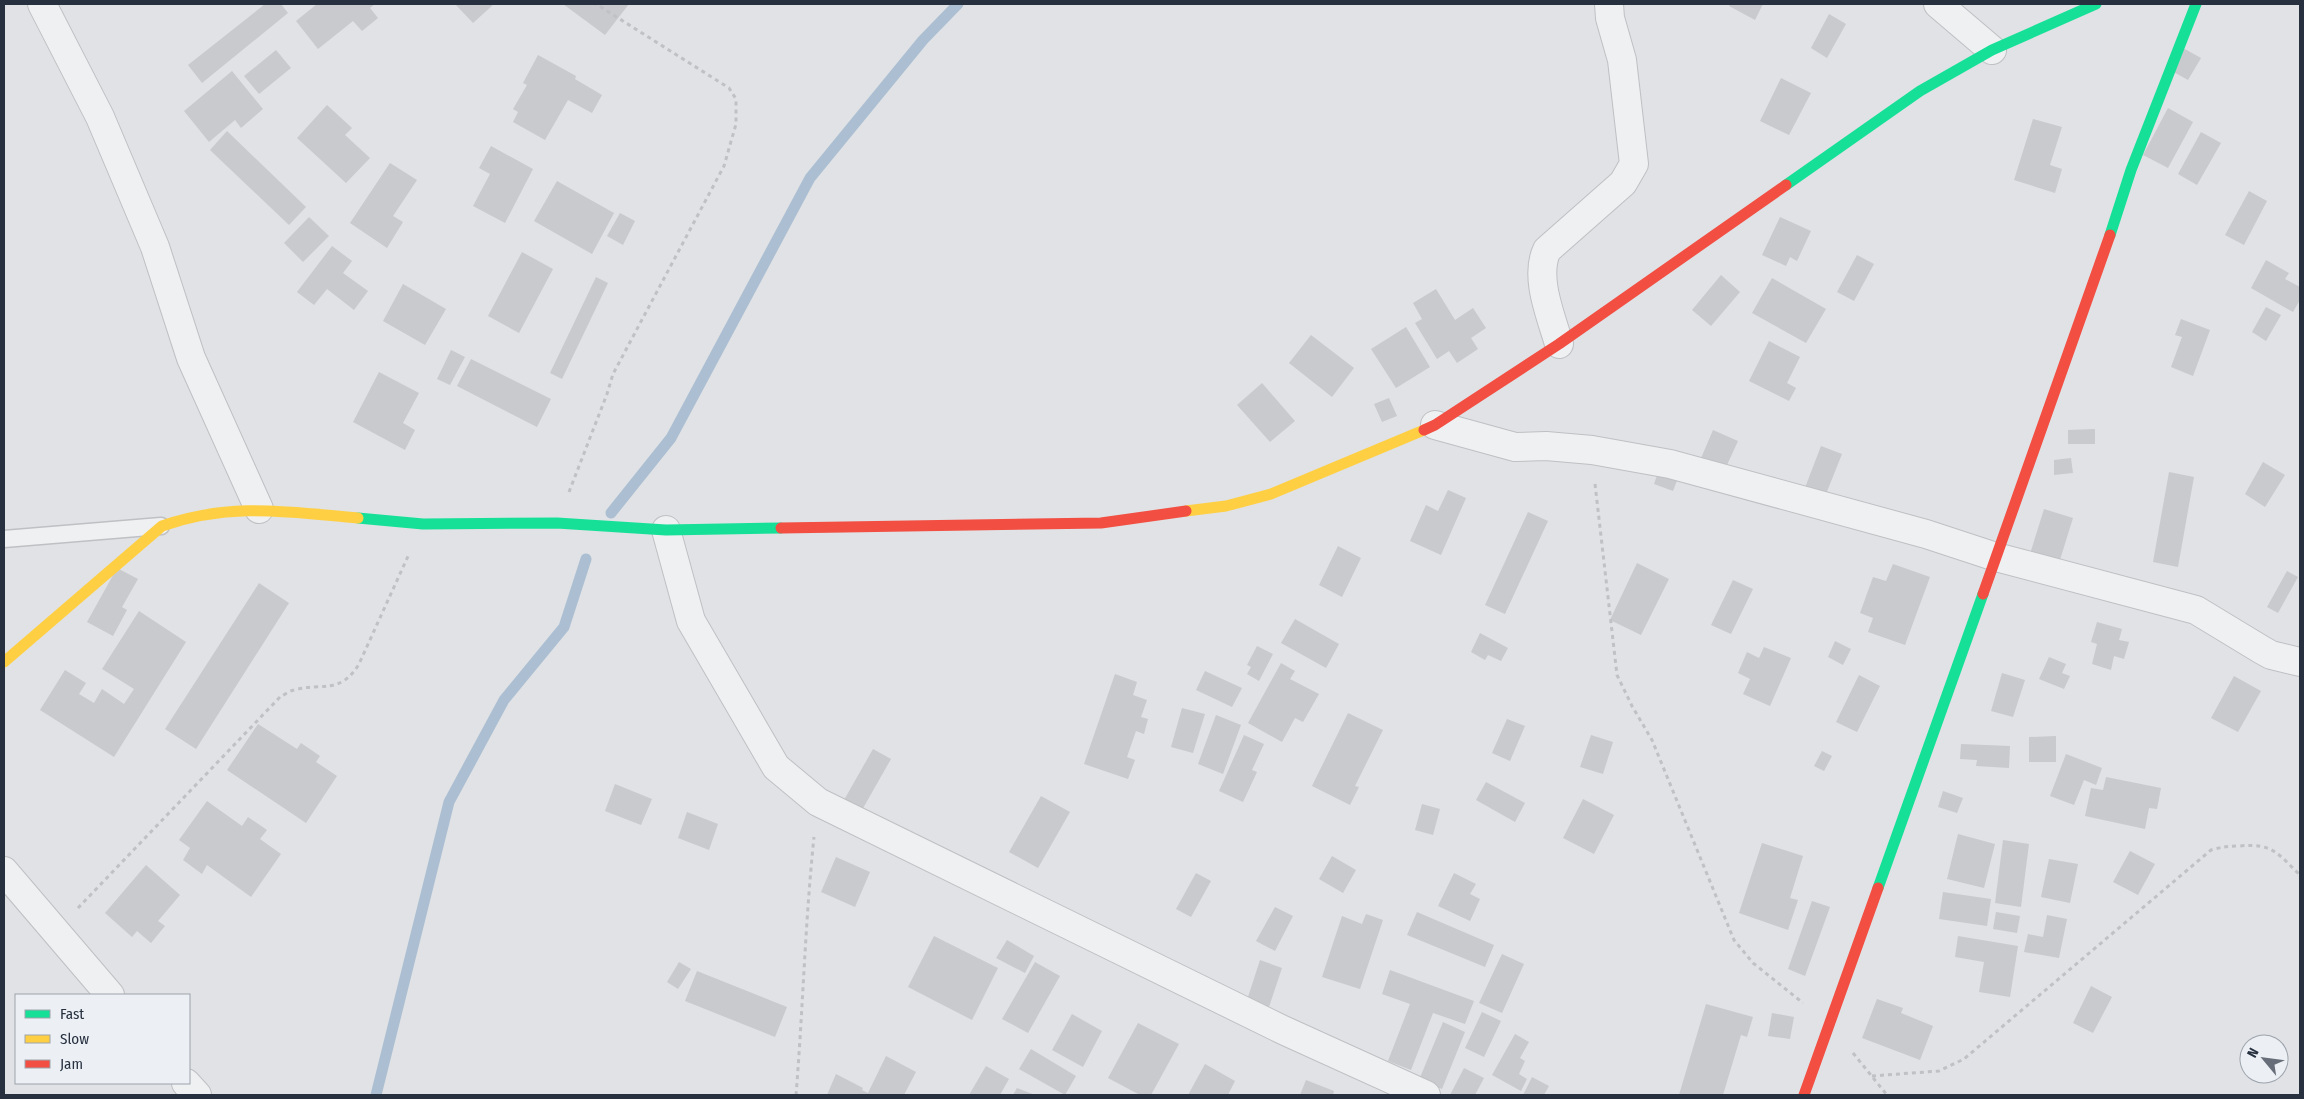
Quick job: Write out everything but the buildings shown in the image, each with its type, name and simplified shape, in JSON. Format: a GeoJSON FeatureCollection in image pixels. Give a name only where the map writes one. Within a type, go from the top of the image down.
{"type":"FeatureCollection","features":[{"type":"Feature","properties":{"kind":"street"},"geometry":{"type":"LineString","coordinates":[[42,4],[100,117],[155,247],[191,358],[259,509]]}},
{"type":"Feature","properties":{"kind":"street"},"geometry":{"type":"LineString","coordinates":[[1559,344],[1548,304],[1542,261],[1547,250],[1623,183],[1634,164],[1622,60],[1610,18],[1609,4]]}},
{"type":"Feature","properties":{"kind":"street"},"geometry":{"type":"LineString","coordinates":[[1938,4],[1992,50]]}},
{"type":"Feature","properties":{"kind":"street"},"geometry":{"type":"LineString","coordinates":[[4,662],[162,526],[185,518],[212,513],[259,509],[423,524],[557,523],[666,530],[1101,523],[1226,506],[1271,494],[1435,425],[1559,344],[1920,91],[1992,50],[2096,4]]}},
{"type":"Feature","properties":{"kind":"street"},"geometry":{"type":"LineString","coordinates":[[1804,1095],[2086,307],[2131,170],[2196,4]]}},
{"type":"Feature","properties":{"kind":"street"},"geometry":{"type":"LineString","coordinates":[[1435,425],[1515,447],[1546,446],[1592,450],[1670,464],[1926,534],[1996,557],[2196,610],[2266,652],[2300,662]]}},
{"type":"Feature","properties":{"kind":"street"},"geometry":{"type":"LineString","coordinates":[[666,530],[691,622],[776,767],[818,802],[1283,1030],[1426,1095]]}},
{"type":"Feature","properties":{"kind":"street"},"geometry":{"type":"LineString","coordinates":[[4,871],[109,994]]}},
{"type":"Feature","properties":{"kind":"street"},"geometry":{"type":"LineString","coordinates":[[187,1084],[197,1095]]}},
{"type":"Feature","properties":{"kind":"lane"},"geometry":{"type":"LineString","coordinates":[[4,539],[162,526]]}},
{"type":"Feature","properties":{"kind":"path"},"geometry":{"type":"LineString","coordinates":[[557,523],[616,366],[724,166],[736,124],[736,99],[729,88],[596,4]]}},
{"type":"Feature","properties":{"kind":"path"},"geometry":{"type":"LineString","coordinates":[[1592,450],[1617,674],[1632,706],[1652,740],[1734,940],[1753,963],[1829,1022],[1887,1095]]}},
{"type":"Feature","properties":{"kind":"path"},"geometry":{"type":"LineString","coordinates":[[55,932],[280,697],[294,690],[332,687],[348,679],[359,664],[423,524]]}},
{"type":"Feature","properties":{"kind":"path"},"geometry":{"type":"LineString","coordinates":[[796,1095],[804,999],[809,884],[818,802]]}},
{"type":"Feature","properties":{"kind":"path"},"geometry":{"type":"LineString","coordinates":[[1872,1076],[1939,1070],[1964,1059],[2211,850],[2220,847],[2261,845],[2270,848],[2300,875]]}},
{"type":"Feature","properties":{"kind":"waterway"},"geometry":{"type":"LineString","coordinates":[[611,513],[671,438],[810,178],[923,40],[958,4]]}},
{"type":"Feature","properties":{"kind":"waterway"},"geometry":{"type":"LineString","coordinates":[[376,1095],[449,802],[504,700],[564,627],[586,559]]}},
{"type":"Feature","properties":{"kind":"traffic: fast"},"geometry":{"type":"LineString","coordinates":[[1786,185],[1920,91],[1992,50],[2096,4]]}},
{"type":"Feature","properties":{"kind":"traffic: fast"},"geometry":{"type":"LineString","coordinates":[[2110,235],[2131,170],[2196,4]]}},
{"type":"Feature","properties":{"kind":"traffic: fast"},"geometry":{"type":"LineString","coordinates":[[358,518],[423,524],[557,523],[666,530],[781,528]]}},
{"type":"Feature","properties":{"kind":"traffic: fast"},"geometry":{"type":"LineString","coordinates":[[1878,888],[1983,594]]}},
{"type":"Feature","properties":{"kind":"traffic: slow"},"geometry":{"type":"LineString","coordinates":[[1186,511],[1226,506],[1271,494],[1424,430]]}},
{"type":"Feature","properties":{"kind":"traffic: slow"},"geometry":{"type":"LineString","coordinates":[[4,662],[162,526],[187,519],[236,511],[283,512],[358,518]]}},
{"type":"Feature","properties":{"kind":"traffic: jam"},"geometry":{"type":"LineString","coordinates":[[1424,430],[1435,425],[1559,344],[1786,185]]}},
{"type":"Feature","properties":{"kind":"traffic: jam"},"geometry":{"type":"LineString","coordinates":[[1983,594],[2110,235]]}},
{"type":"Feature","properties":{"kind":"traffic: jam"},"geometry":{"type":"LineString","coordinates":[[781,528],[1101,523],[1186,511]]}},
{"type":"Feature","properties":{"kind":"traffic: jam"},"geometry":{"type":"LineString","coordinates":[[1804,1095],[1878,888]]}}]}
